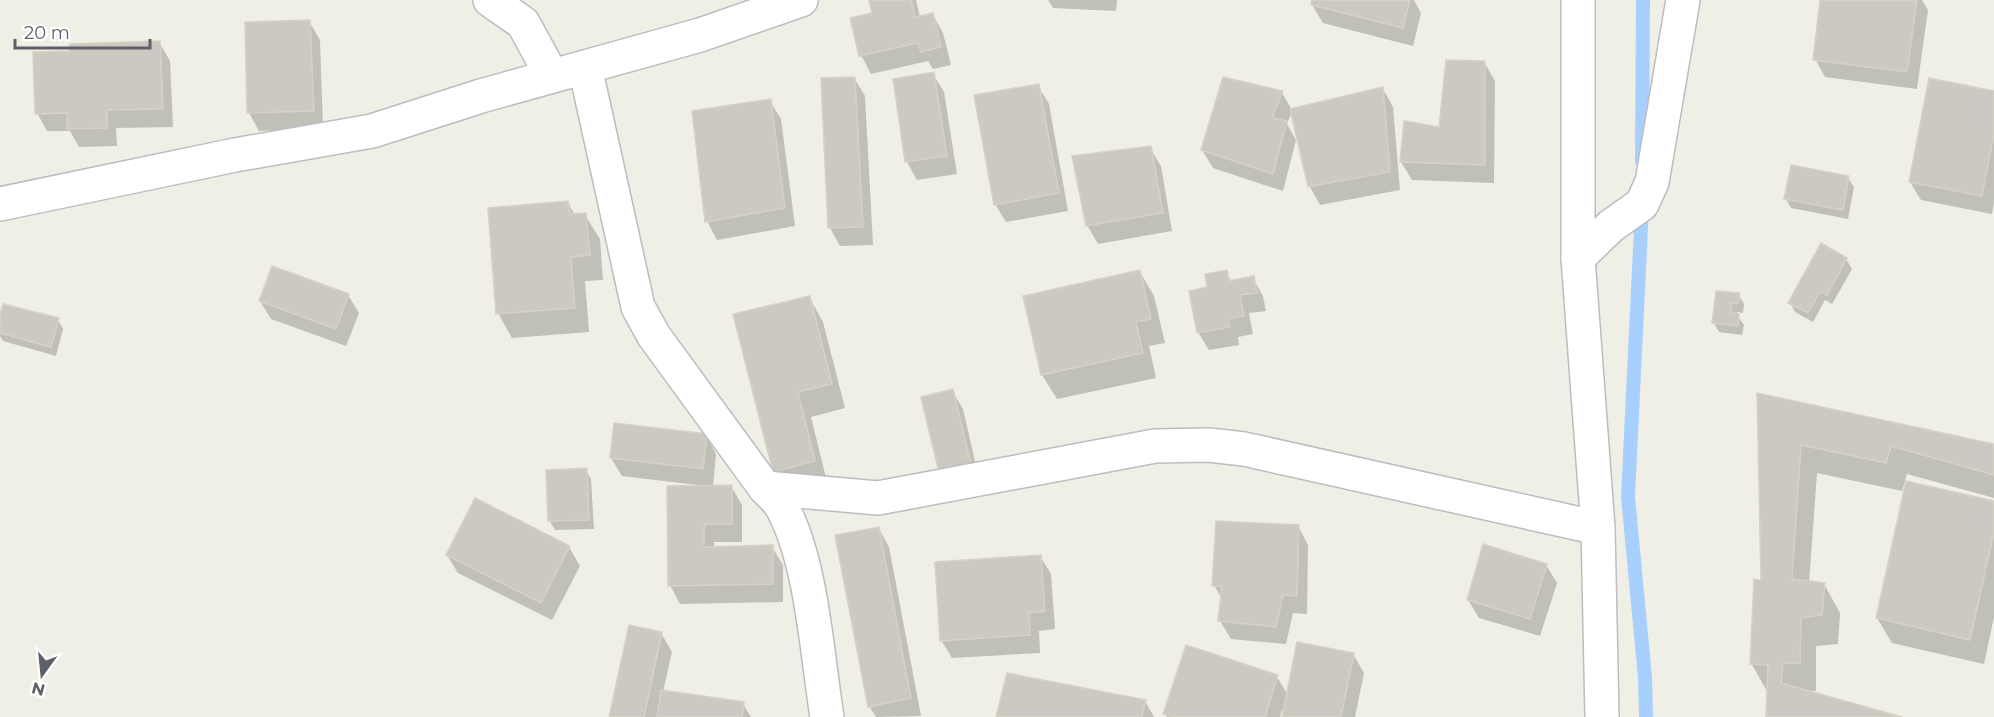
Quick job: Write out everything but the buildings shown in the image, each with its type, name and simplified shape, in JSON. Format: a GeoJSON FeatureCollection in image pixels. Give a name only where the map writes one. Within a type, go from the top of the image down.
{"type":"FeatureCollection","features":[{"type":"Feature","properties":{"kind":"street"},"geometry":{"type":"LineString","coordinates":[[490,0],[523,23],[552,76]]}},
{"type":"Feature","properties":{"kind":"street"},"geometry":{"type":"LineString","coordinates":[[0,204],[224,157],[372,131],[481,96],[700,35],[801,0]]}},
{"type":"Feature","properties":{"kind":"street"},"geometry":{"type":"LineString","coordinates":[[1578,0],[1578,258],[1598,528],[1602,717]]}},
{"type":"Feature","properties":{"kind":"street"},"geometry":{"type":"LineString","coordinates":[[1578,258],[1611,226],[1642,204],[1652,182],[1683,0]]}},
{"type":"Feature","properties":{"kind":"street"},"geometry":{"type":"LineString","coordinates":[[585,67],[638,307],[654,336],[765,488],[782,506],[795,534],[807,587],[826,717]]}},
{"type":"Feature","properties":{"kind":"street"},"geometry":{"type":"LineString","coordinates":[[765,488],[878,498],[1155,446],[1209,445],[1244,449],[1598,528]]}},
{"type":"Feature","properties":{"kind":"waterway"},"geometry":{"type":"LineString","coordinates":[[1642,161],[1643,0]]}},
{"type":"Feature","properties":{"kind":"waterway"},"geometry":{"type":"LineString","coordinates":[[1642,207],[1628,497],[1645,677],[1646,717]]}}]}
